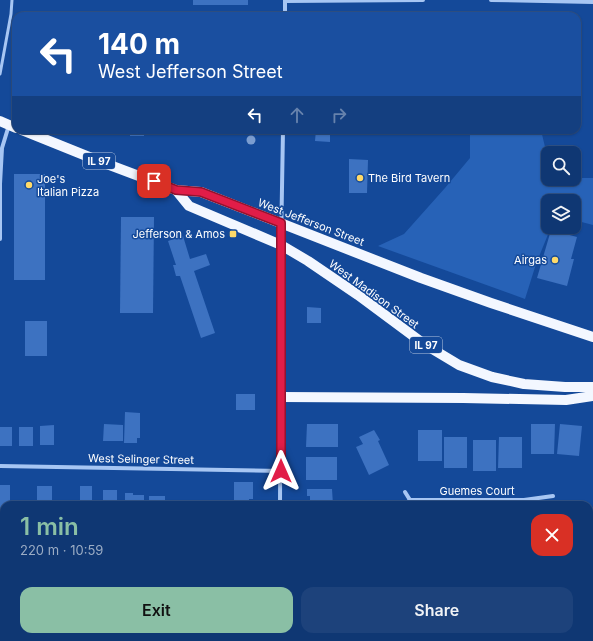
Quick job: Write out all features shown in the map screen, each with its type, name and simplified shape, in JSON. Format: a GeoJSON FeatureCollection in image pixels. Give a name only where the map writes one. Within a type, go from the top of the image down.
{"type":"FeatureCollection","features":[{"type":"Feature","properties":{"kind":"main road","name":"West Jefferson Street"},"geometry":{"type":"LineString","coordinates":[[32,134],[176,190],[201,192],[428,280],[593,337]]}},
{"type":"Feature","properties":{"kind":"main road","name":"West Madison Street"},"geometry":{"type":"LineString","coordinates":[[176,190],[190,206],[281,245],[308,261],[358,295],[424,344],[459,365],[492,377],[524,384],[559,387],[593,387]]}},
{"type":"Feature","properties":{"kind":"main road"},"geometry":{"type":"LineString","coordinates":[[281,397],[566,400],[593,396]]}},
{"type":"Feature","properties":{"kind":"street"},"geometry":{"type":"LineString","coordinates":[[284,12],[285,1],[423,0]]}},
{"type":"Feature","properties":{"kind":"street"},"geometry":{"type":"LineString","coordinates":[[491,0],[593,2]]}},
{"type":"Feature","properties":{"kind":"street"},"geometry":{"type":"LineString","coordinates":[[0,239],[2,148],[8,125]]}},
{"type":"Feature","properties":{"kind":"street"},"geometry":{"type":"LineString","coordinates":[[280,501],[281,223],[283,134]]}},
{"type":"Feature","properties":{"kind":"street","name":"West Selinger Street"},"geometry":{"type":"LineString","coordinates":[[0,466],[281,471]]}},
{"type":"Feature","properties":{"kind":"street"},"geometry":{"type":"LineString","coordinates":[[405,492],[410,500]]}},
{"type":"Feature","properties":{"kind":"street","name":"Guemes Court"},"geometry":{"type":"LineString","coordinates":[[410,500],[524,500],[553,496]]}},
{"type":"Feature","properties":{"kind":"lane"},"geometry":{"type":"LineString","coordinates":[[0,74],[11,14],[12,0]]}},
{"type":"Feature","properties":{"kind":"shaded area"},"geometry":{"type":"Polygon","coordinates":[[[470,134],[542,134],[545,146],[541,146],[541,186],[581,186],[581,178],[593,178],[593,225],[581,222],[581,194],[541,194],[541,234],[548,234],[536,264],[525,299],[378,246],[404,234],[470,158],[470,134]]]}},
{"type":"Feature","properties":{"kind":"building"},"geometry":{"type":"Polygon","coordinates":[[[193,0],[248,0],[248,5],[193,5],[193,0]]]}},
{"type":"Feature","properties":{"kind":"building"},"geometry":{"type":"Polygon","coordinates":[[[130,134],[144,134],[144,136],[130,136],[130,134]]]}},
{"type":"Feature","properties":{"kind":"building"},"geometry":{"type":"Polygon","coordinates":[[[316,134],[330,134],[330,142],[315,141],[316,134]]]}},
{"type":"Feature","properties":{"kind":"building"},"geometry":{"type":"Polygon","coordinates":[[[349,159],[368,160],[367,193],[349,193],[349,159]]]}},
{"type":"Feature","properties":{"kind":"building"},"geometry":{"type":"Polygon","coordinates":[[[14,174],[45,174],[45,280],[14,280],[14,174]]]}},
{"type":"Feature","properties":{"kind":"building"},"geometry":{"type":"Polygon","coordinates":[[[121,217],[154,217],[153,313],[120,313],[121,217]]]}},
{"type":"Feature","properties":{"kind":"building"},"geometry":{"type":"Polygon","coordinates":[[[550,234],[566,234],[577,237],[571,259],[574,259],[567,286],[537,278],[550,234]]]}},
{"type":"Feature","properties":{"kind":"building"},"geometry":{"type":"Polygon","coordinates":[[[183,236],[190,259],[206,254],[210,265],[194,271],[215,333],[201,338],[180,276],[176,276],[173,265],[176,265],[168,241],[183,236]]]}},
{"type":"Feature","properties":{"kind":"building"},"geometry":{"type":"Polygon","coordinates":[[[307,307],[321,308],[321,323],[307,323],[307,307]]]}},
{"type":"Feature","properties":{"kind":"building"},"geometry":{"type":"Polygon","coordinates":[[[25,321],[47,321],[47,356],[25,356],[25,321]]]}},
{"type":"Feature","properties":{"kind":"building"},"geometry":{"type":"Polygon","coordinates":[[[236,394],[255,394],[255,410],[236,410],[236,394]]]}},
{"type":"Feature","properties":{"kind":"building"},"geometry":{"type":"Polygon","coordinates":[[[125,412],[140,413],[140,438],[137,438],[137,443],[124,443],[125,412]]]}},
{"type":"Feature","properties":{"kind":"building"},"geometry":{"type":"Polygon","coordinates":[[[104,424],[123,425],[123,441],[103,441],[104,424]]]}},
{"type":"Feature","properties":{"kind":"building"},"geometry":{"type":"Polygon","coordinates":[[[307,424],[338,424],[338,447],[306,447],[307,424]]]}},
{"type":"Feature","properties":{"kind":"building"},"geometry":{"type":"Polygon","coordinates":[[[531,424],[555,424],[554,454],[531,454],[531,424]]]}},
{"type":"Feature","properties":{"kind":"building"},"geometry":{"type":"Polygon","coordinates":[[[560,424],[582,426],[579,456],[557,454],[560,424]]]}},
{"type":"Feature","properties":{"kind":"building"},"geometry":{"type":"Polygon","coordinates":[[[54,425],[54,445],[40,445],[40,426],[54,425]]]}},
{"type":"Feature","properties":{"kind":"building"},"geometry":{"type":"Polygon","coordinates":[[[0,427],[12,427],[12,446],[0,446],[0,427]]]}},
{"type":"Feature","properties":{"kind":"building"},"geometry":{"type":"Polygon","coordinates":[[[19,427],[33,427],[33,446],[19,446],[19,427]]]}},
{"type":"Feature","properties":{"kind":"building"},"geometry":{"type":"Polygon","coordinates":[[[374,430],[380,440],[378,441],[389,465],[369,475],[356,447],[363,444],[359,437],[374,430]]]}},
{"type":"Feature","properties":{"kind":"building"},"geometry":{"type":"Polygon","coordinates":[[[418,430],[442,430],[442,461],[418,461],[418,430]]]}},
{"type":"Feature","properties":{"kind":"building"},"geometry":{"type":"Polygon","coordinates":[[[444,437],[467,437],[467,468],[444,468],[444,437]]]}},
{"type":"Feature","properties":{"kind":"building"},"geometry":{"type":"Polygon","coordinates":[[[499,437],[522,437],[522,468],[498,468],[499,437]]]}},
{"type":"Feature","properties":{"kind":"building"},"geometry":{"type":"Polygon","coordinates":[[[473,440],[496,440],[496,471],[473,471],[473,440]]]}},
{"type":"Feature","properties":{"kind":"building"},"geometry":{"type":"Polygon","coordinates":[[[306,457],[337,457],[337,480],[306,480],[306,457]]]}},
{"type":"Feature","properties":{"kind":"building"},"geometry":{"type":"Polygon","coordinates":[[[234,482],[253,482],[253,499],[249,499],[249,501],[234,501],[234,482]]]}},
{"type":"Feature","properties":{"kind":"building"},"geometry":{"type":"Polygon","coordinates":[[[0,485],[10,485],[10,501],[0,501],[0,485]]]}},
{"type":"Feature","properties":{"kind":"building"},"geometry":{"type":"Polygon","coordinates":[[[37,486],[52,486],[52,501],[37,501],[37,486]]]}},
{"type":"Feature","properties":{"kind":"building"},"geometry":{"type":"Polygon","coordinates":[[[80,486],[92,486],[92,501],[80,501],[80,486]]]}},
{"type":"Feature","properties":{"kind":"building"},"geometry":{"type":"Polygon","coordinates":[[[307,489],[332,489],[333,501],[310,501],[310,496],[307,496],[307,489]]]}},
{"type":"Feature","properties":{"kind":"building"},"geometry":{"type":"Polygon","coordinates":[[[103,490],[117,490],[117,501],[103,501],[103,490]]]}},
{"type":"Feature","properties":{"kind":"building"},"geometry":{"type":"Polygon","coordinates":[[[125,493],[144,495],[144,501],[125,501],[125,493]]]}},
{"type":"Feature","properties":{"kind":"building"},"geometry":{"type":"Polygon","coordinates":[[[149,496],[165,496],[165,501],[149,501],[149,496]]]}},
{"type":"Feature","properties":{"kind":"place","name":"The Bird Tavern"},"geometry":{"type":"Point","coordinates":[360,178]}},
{"type":"Feature","properties":{"kind":"place","name":"Joe's Italian Pizza"},"geometry":{"type":"Point","coordinates":[29,185]}},
{"type":"Feature","properties":{"kind":"place","name":"Jefferson & Amos"},"geometry":{"type":"Point","coordinates":[233,234]}},
{"type":"Feature","properties":{"kind":"place","name":"Airgas"},"geometry":{"type":"Point","coordinates":[555,260]}},
{"type":"Feature","properties":{"kind":"route"},"geometry":{"type":"LineString","coordinates":[[154,181],[176,190],[201,192],[281,223],[281,471]]}}]}
